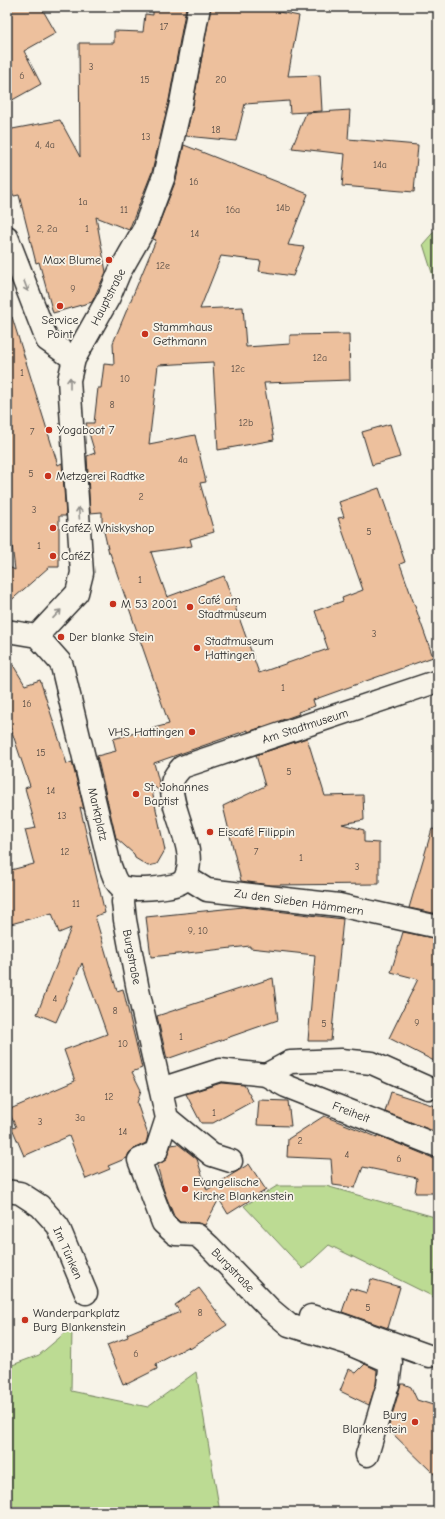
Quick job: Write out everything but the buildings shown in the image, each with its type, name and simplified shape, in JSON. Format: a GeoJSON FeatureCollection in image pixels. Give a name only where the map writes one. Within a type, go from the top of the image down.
{"type":"FeatureCollection","features":[{"type":"Feature","properties":{"kind":"street","name":"Hauptstraße"},"geometry":{"type":"LineString","coordinates":[[37,636],[77,593],[82,573],[70,380],[74,358],[109,297],[119,273],[144,229],[164,176],[181,103],[200,7]]}},
{"type":"Feature","properties":{"kind":"street"},"geometry":{"type":"LineString","coordinates":[[7,237],[47,340],[74,358]]}},
{"type":"Feature","properties":{"kind":"street"},"geometry":{"type":"LineString","coordinates":[[7,631],[37,636]]}},
{"type":"Feature","properties":{"kind":"street","name":"Marktplatz"},"geometry":{"type":"LineString","coordinates":[[37,636],[62,666],[110,866],[115,880],[120,886],[126,888]]}},
{"type":"Feature","properties":{"kind":"street","name":"Am Stadtmuseum"},"geometry":{"type":"LineString","coordinates":[[186,877],[189,866],[188,855],[173,796],[172,783],[175,775],[182,767],[438,681]]}},
{"type":"Feature","properties":{"kind":"street"},"geometry":{"type":"LineString","coordinates":[[126,888],[137,890],[180,883],[186,877]]}},
{"type":"Feature","properties":{"kind":"street","name":"Zu den Sieben Hämmern"},"geometry":{"type":"LineString","coordinates":[[186,877],[208,890],[339,905],[438,927]]}},
{"type":"Feature","properties":{"kind":"street","name":"Burgstraße"},"geometry":{"type":"LineString","coordinates":[[126,888],[123,902],[125,920],[138,990],[167,1118],[156,1152],[139,1160],[163,1223],[175,1234],[197,1235],[270,1309],[289,1325],[347,1343],[391,1362],[387,1388],[367,1455]]}},
{"type":"Feature","properties":{"kind":"street"},"geometry":{"type":"LineString","coordinates":[[266,1076],[290,1062],[341,1060],[372,1063],[428,1088]]}},
{"type":"Feature","properties":{"kind":"street","name":"Freiheit"},"geometry":{"type":"LineString","coordinates":[[161,1089],[220,1070],[266,1076],[286,1086],[438,1146]]}},
{"type":"Feature","properties":{"kind":"street"},"geometry":{"type":"LineString","coordinates":[[167,1118],[212,1155],[231,1161]]}},
{"type":"Feature","properties":{"kind":"street","name":"Im Tünken"},"geometry":{"type":"LineString","coordinates":[[7,1191],[20,1193],[40,1206],[58,1226],[86,1293]]}},
{"type":"Feature","properties":{"kind":"street"},"geometry":{"type":"LineString","coordinates":[[270,1309],[287,1310],[342,1325],[429,1356]]}},
{"type":"Feature","properties":{"kind":"green space"},"geometry":{"type":"Polygon","coordinates":[[[438,227],[438,292],[423,244],[438,227]]]}},
{"type":"Feature","properties":{"kind":"green space"},"geometry":{"type":"Polygon","coordinates":[[[277,1186],[326,1186],[438,1218],[438,1302],[430,1295],[329,1245],[303,1269],[244,1206],[277,1186]]]}},
{"type":"Feature","properties":{"kind":"green space"},"geometry":{"type":"Polygon","coordinates":[[[72,1327],[71,1391],[148,1407],[196,1372],[220,1512],[7,1512],[7,1367],[39,1355],[72,1327]]]}},
{"type":"Feature","properties":{"kind":"place","name":"Max Blume"},"geometry":{"type":"Point","coordinates":[109,260]}},
{"type":"Feature","properties":{"kind":"place","name":"Service Point"},"geometry":{"type":"Point","coordinates":[60,306]}},
{"type":"Feature","properties":{"kind":"place","name":"Stammhaus Gethmann"},"geometry":{"type":"Point","coordinates":[145,334]}},
{"type":"Feature","properties":{"kind":"place","name":"Yogaboot 7"},"geometry":{"type":"Point","coordinates":[49,430]}},
{"type":"Feature","properties":{"kind":"place","name":"Metzgerei Radtke"},"geometry":{"type":"Point","coordinates":[48,476]}},
{"type":"Feature","properties":{"kind":"place","name":"CaféZ Whiskyshop"},"geometry":{"type":"Point","coordinates":[53,528]}},
{"type":"Feature","properties":{"kind":"place","name":"CaféZ"},"geometry":{"type":"Point","coordinates":[53,556]}},
{"type":"Feature","properties":{"kind":"place","name":"M 53 2001"},"geometry":{"type":"Point","coordinates":[113,604]}},
{"type":"Feature","properties":{"kind":"place","name":"Café am Stadtmuseum"},"geometry":{"type":"Point","coordinates":[190,607]}},
{"type":"Feature","properties":{"kind":"place","name":"Der blanke Stein"},"geometry":{"type":"Point","coordinates":[61,637]}},
{"type":"Feature","properties":{"kind":"place","name":"Stadtmuseum Hattingen"},"geometry":{"type":"Point","coordinates":[197,648]}},
{"type":"Feature","properties":{"kind":"place","name":"VHS Hattingen"},"geometry":{"type":"Point","coordinates":[192,732]}},
{"type":"Feature","properties":{"kind":"place","name":"St. Johannes Baptist"},"geometry":{"type":"Point","coordinates":[136,794]}},
{"type":"Feature","properties":{"kind":"place","name":"Eiscafé Filippin"},"geometry":{"type":"Point","coordinates":[210,832]}},
{"type":"Feature","properties":{"kind":"place","name":"Evangelische Kirche Blankenstein"},"geometry":{"type":"Point","coordinates":[185,1189]}},
{"type":"Feature","properties":{"kind":"place","name":"Wanderparkplatz Burg Blankenstein"},"geometry":{"type":"Point","coordinates":[25,1320]}},
{"type":"Feature","properties":{"kind":"place","name":"Burg Blankenstein"},"geometry":{"type":"Point","coordinates":[415,1422]}}]}
